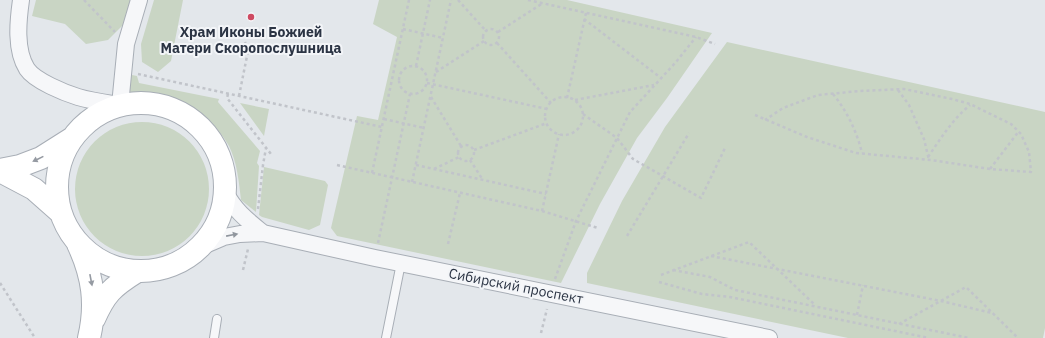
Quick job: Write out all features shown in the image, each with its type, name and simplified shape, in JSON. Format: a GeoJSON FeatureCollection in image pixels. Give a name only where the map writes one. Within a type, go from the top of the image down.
{"type":"FeatureCollection","features":[{"type":"Feature","properties":{"kind":"main road","name":"Сибирский проспект"},"geometry":{"type":"LineString","coordinates":[[146,103],[171,108],[193,120],[210,139],[222,164],[225,176],[225,192],[213,235],[203,246],[188,258],[165,268],[136,272],[108,264],[93,257],[78,244],[60,212],[58,196],[59,178],[64,155],[71,138],[97,115],[120,105],[146,103]]}},
{"type":"Feature","properties":{"kind":"main road"},"geometry":{"type":"LineString","coordinates":[[0,170],[20,166],[41,158],[71,138]]}},
{"type":"Feature","properties":{"kind":"main road"},"geometry":{"type":"LineString","coordinates":[[0,170],[34,188],[60,212]]}},
{"type":"Feature","properties":{"kind":"main road"},"geometry":{"type":"LineString","coordinates":[[78,244],[85,258],[92,285],[91,329]]}},
{"type":"Feature","properties":{"kind":"main road"},"geometry":{"type":"LineString","coordinates":[[91,329],[102,300],[118,284],[136,272]]}},
{"type":"Feature","properties":{"kind":"street"},"geometry":{"type":"LineString","coordinates":[[21,0],[18,26],[20,51],[27,70],[38,80],[78,97],[120,105],[126,44],[139,0]]}},
{"type":"Feature","properties":{"kind":"street","name":"Сибирский проспект"},"geometry":{"type":"LineString","coordinates":[[225,192],[231,204],[256,231]]}},
{"type":"Feature","properties":{"kind":"street","name":"Сибирский проспект"},"geometry":{"type":"LineString","coordinates":[[203,246],[224,237],[256,231],[375,258],[752,336],[769,338]]}},
{"type":"Feature","properties":{"kind":"lane"},"geometry":{"type":"LineString","coordinates":[[386,338],[401,263]]}},
{"type":"Feature","properties":{"kind":"lane"},"geometry":{"type":"LineString","coordinates":[[214,338],[218,319]]}},
{"type":"Feature","properties":{"kind":"path"},"geometry":{"type":"LineString","coordinates":[[84,0],[126,44]]}},
{"type":"Feature","properties":{"kind":"path"},"geometry":{"type":"LineString","coordinates":[[372,173],[409,0]]}},
{"type":"Feature","properties":{"kind":"path"},"geometry":{"type":"LineString","coordinates":[[416,66],[430,0]]}},
{"type":"Feature","properties":{"kind":"path"},"geometry":{"type":"LineString","coordinates":[[412,182],[452,0]]}},
{"type":"Feature","properties":{"kind":"path"},"geometry":{"type":"LineString","coordinates":[[458,0],[486,31]]}},
{"type":"Feature","properties":{"kind":"path"},"geometry":{"type":"LineString","coordinates":[[528,0],[696,37],[715,44]]}},
{"type":"Feature","properties":{"kind":"path"},"geometry":{"type":"LineString","coordinates":[[498,32],[542,3]]}},
{"type":"Feature","properties":{"kind":"path"},"geometry":{"type":"LineString","coordinates":[[567,98],[586,13]]}},
{"type":"Feature","properties":{"kind":"path"},"geometry":{"type":"LineString","coordinates":[[584,19],[661,78]]}},
{"type":"Feature","properties":{"kind":"path"},"geometry":{"type":"LineString","coordinates":[[403,29],[443,38]]}},
{"type":"Feature","properties":{"kind":"path"},"geometry":{"type":"LineString","coordinates":[[484,41],[489,45],[493,45],[497,43],[500,36],[494,29],[486,31]]}},
{"type":"Feature","properties":{"kind":"path"},"geometry":{"type":"LineString","coordinates":[[484,41],[486,31]]}},
{"type":"Feature","properties":{"kind":"path"},"geometry":{"type":"LineString","coordinates":[[541,332],[550,293],[576,221],[630,112],[676,62],[696,37]]}},
{"type":"Feature","properties":{"kind":"path"},"geometry":{"type":"LineString","coordinates":[[436,72],[484,41]]}},
{"type":"Feature","properties":{"kind":"path"},"geometry":{"type":"LineString","coordinates":[[239,96],[248,51],[245,42]]}},
{"type":"Feature","properties":{"kind":"path"},"geometry":{"type":"LineString","coordinates":[[497,43],[551,103]]}},
{"type":"Feature","properties":{"kind":"path"},"geometry":{"type":"LineString","coordinates":[[416,66],[425,72],[427,83],[421,92],[410,94],[401,88],[399,77],[406,68],[416,66]]}},
{"type":"Feature","properties":{"kind":"path"},"geometry":{"type":"LineString","coordinates":[[124,71],[382,127]]}},
{"type":"Feature","properties":{"kind":"path"},"geometry":{"type":"LineString","coordinates":[[393,75],[399,77]]}},
{"type":"Feature","properties":{"kind":"path"},"geometry":{"type":"LineString","coordinates":[[427,83],[547,109]]}},
{"type":"Feature","properties":{"kind":"path"},"geometry":{"type":"LineString","coordinates":[[574,100],[580,106],[583,114],[582,124],[579,129],[568,135],[559,134],[551,130],[546,119],[547,109],[551,103],[558,98],[574,100],[655,85]]}},
{"type":"Feature","properties":{"kind":"path"},"geometry":{"type":"LineString","coordinates":[[897,89],[909,105],[924,139],[928,159]]}},
{"type":"Feature","properties":{"kind":"path"},"geometry":{"type":"LineString","coordinates":[[755,116],[807,138],[862,154],[928,159],[990,169],[1031,172],[1029,152],[1021,134],[1011,124],[970,104],[904,89],[818,95],[783,108],[765,120]]}},
{"type":"Feature","properties":{"kind":"path"},"geometry":{"type":"LineString","coordinates":[[832,93],[840,102],[858,138],[862,154]]}},
{"type":"Feature","properties":{"kind":"path"},"geometry":{"type":"LineString","coordinates":[[228,94],[227,98],[271,154]]}},
{"type":"Feature","properties":{"kind":"path"},"geometry":{"type":"LineString","coordinates":[[375,258],[410,94]]}},
{"type":"Feature","properties":{"kind":"path"},"geometry":{"type":"LineString","coordinates":[[430,96],[462,146]]}},
{"type":"Feature","properties":{"kind":"path"},"geometry":{"type":"LineString","coordinates":[[928,159],[947,128],[970,104]]}},
{"type":"Feature","properties":{"kind":"path"},"geometry":{"type":"LineString","coordinates":[[583,114],[617,138],[633,159],[701,198],[725,148]]}},
{"type":"Feature","properties":{"kind":"path"},"geometry":{"type":"LineString","coordinates":[[384,119],[424,128]]}},
{"type":"Feature","properties":{"kind":"path"},"geometry":{"type":"LineString","coordinates":[[474,150],[547,123]]}},
{"type":"Feature","properties":{"kind":"path"},"geometry":{"type":"LineString","coordinates":[[990,169],[1019,132]]}},
{"type":"Feature","properties":{"kind":"path"},"geometry":{"type":"LineString","coordinates":[[627,236],[689,133]]}},
{"type":"Feature","properties":{"kind":"path"},"geometry":{"type":"LineString","coordinates":[[542,211],[559,134]]}},
{"type":"Feature","properties":{"kind":"path"},"geometry":{"type":"LineString","coordinates":[[466,144],[470,145],[474,150],[473,157],[470,160],[462,160],[458,153],[458,149],[466,144]]}},
{"type":"Feature","properties":{"kind":"path"},"geometry":{"type":"LineString","coordinates":[[243,270],[256,231],[262,165],[266,148]]}},
{"type":"Feature","properties":{"kind":"path"},"geometry":{"type":"LineString","coordinates":[[433,169],[459,157]]}},
{"type":"Feature","properties":{"kind":"path"},"geometry":{"type":"LineString","coordinates":[[470,160],[483,180]]}},
{"type":"Feature","properties":{"kind":"path"},"geometry":{"type":"LineString","coordinates":[[336,165],[542,211],[598,228]]}},
{"type":"Feature","properties":{"kind":"path"},"geometry":{"type":"LineString","coordinates":[[416,165],[546,194]]}},
{"type":"Feature","properties":{"kind":"path"},"geometry":{"type":"LineString","coordinates":[[448,244],[460,193]]}},
{"type":"Feature","properties":{"kind":"path"},"geometry":{"type":"LineString","coordinates":[[661,275],[749,242],[816,306]]}},
{"type":"Feature","properties":{"kind":"path"},"geometry":{"type":"LineString","coordinates":[[711,256],[863,285],[992,313]]}},
{"type":"Feature","properties":{"kind":"path"},"geometry":{"type":"LineString","coordinates":[[673,270],[710,277],[735,290],[969,338]]}},
{"type":"Feature","properties":{"kind":"path"},"geometry":{"type":"LineString","coordinates":[[659,282],[702,294],[730,297],[929,338]]}},
{"type":"Feature","properties":{"kind":"path"},"geometry":{"type":"LineString","coordinates":[[0,283],[35,338]]}},
{"type":"Feature","properties":{"kind":"path"},"geometry":{"type":"LineString","coordinates":[[857,315],[863,285]]}},
{"type":"Feature","properties":{"kind":"path"},"geometry":{"type":"LineString","coordinates":[[900,324],[966,287],[1018,338]]}},
{"type":"Feature","properties":{"kind":"green space"},"geometry":{"type":"Polygon","coordinates":[[[36,0],[133,0],[127,21],[108,40],[86,44],[65,24],[32,16],[36,0]]]}},
{"type":"Feature","properties":{"kind":"green space"},"geometry":{"type":"Polygon","coordinates":[[[154,0],[183,0],[171,61],[158,72],[142,62],[141,44],[154,0]]]}},
{"type":"Feature","properties":{"kind":"green space"},"geometry":{"type":"Polygon","coordinates":[[[379,0],[567,0],[712,33],[637,138],[600,204],[561,283],[337,236],[331,228],[357,116],[378,120],[397,37],[373,24],[379,0]]]}},
{"type":"Feature","properties":{"kind":"green space"},"geometry":{"type":"Polygon","coordinates":[[[727,42],[1045,112],[1045,328],[1043,338],[848,338],[587,283],[587,273],[622,201],[665,127],[727,42]]]}},
{"type":"Feature","properties":{"kind":"green space"},"geometry":{"type":"Polygon","coordinates":[[[127,74],[137,76],[139,83],[219,99],[218,102],[260,151],[257,163],[259,166],[256,212],[241,200],[237,172],[232,152],[221,134],[211,123],[186,106],[173,101],[158,97],[129,96],[126,86],[127,74]]]}},
{"type":"Feature","properties":{"kind":"green space"},"geometry":{"type":"Polygon","coordinates":[[[240,103],[269,109],[264,136],[240,103]]]}},
{"type":"Feature","properties":{"kind":"green space"},"geometry":{"type":"Polygon","coordinates":[[[142,122],[155,123],[168,127],[179,133],[194,147],[204,163],[208,176],[208,202],[204,215],[198,226],[184,241],[168,251],[155,255],[142,256],[129,255],[116,251],[105,245],[90,231],[80,215],[76,202],[75,189],[76,176],[80,163],[86,152],[100,137],[116,127],[129,123],[142,122]]]}},
{"type":"Feature","properties":{"kind":"green space"},"geometry":{"type":"Polygon","coordinates":[[[264,167],[325,181],[328,185],[320,225],[309,230],[259,215],[264,167]]]}},
{"type":"Feature","properties":{"kind":"place","name":"Храм Иконы Божией Матери Скоропослушница"},"geometry":{"type":"Point","coordinates":[251,17]}}]}
